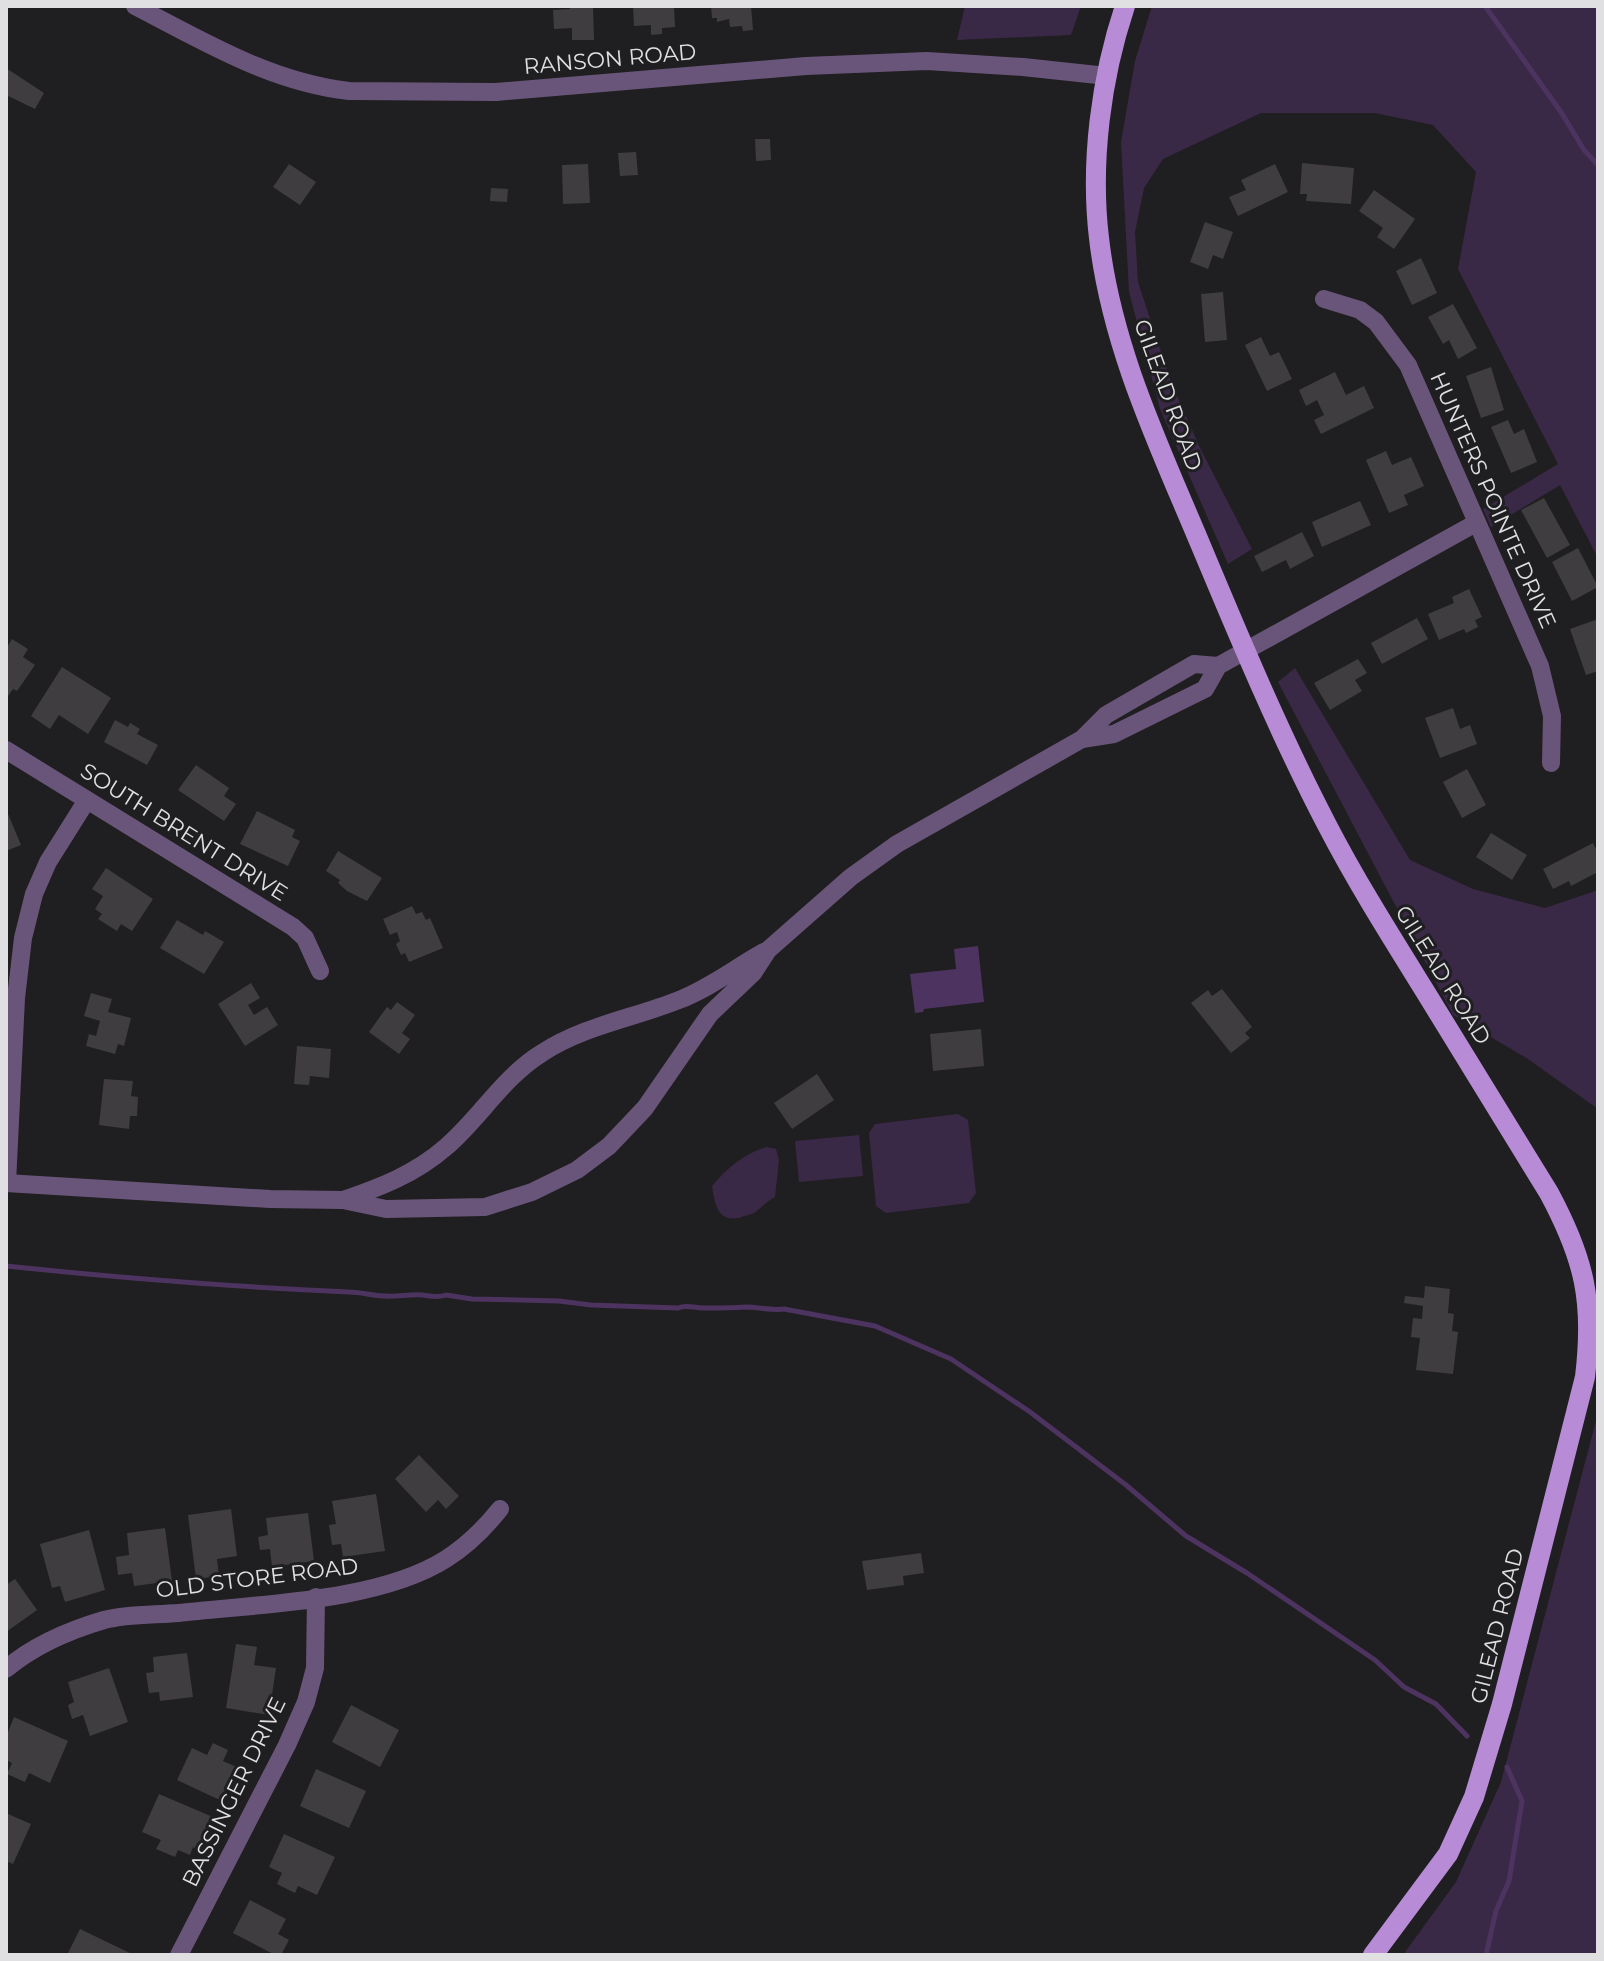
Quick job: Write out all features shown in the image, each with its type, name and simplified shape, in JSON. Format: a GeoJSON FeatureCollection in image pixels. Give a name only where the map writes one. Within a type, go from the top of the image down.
{"type":"FeatureCollection","features":[{"type":"Feature","properties":{"kind":"main road","name":"GILEAD ROAD"},"geometry":{"type":"LineString","coordinates":[[1125,6],[1107,76],[1097,164],[1098,235],[1120,347],[1246,651],[1327,826],[1563,1219],[1581,1263],[1588,1305],[1589,1340],[1578,1409],[1485,1767],[1461,1830],[1448,1854],[1373,1955]]}},
{"type":"Feature","properties":{"kind":"street","name":"RANSON ROAD"},"geometry":{"type":"LineString","coordinates":[[135,6],[267,72],[349,91],[496,92],[806,66],[927,61],[1107,76]]}},
{"type":"Feature","properties":{"kind":"street","name":"HUNTERS POINTE DRIVE"},"geometry":{"type":"LineString","coordinates":[[1324,299],[1360,310],[1376,322],[1408,365],[1540,666],[1552,716],[1551,763]]}},
{"type":"Feature","properties":{"kind":"street"},"geometry":{"type":"LineString","coordinates":[[1082,739],[1114,734],[1205,689],[1218,666],[1476,523]]}},
{"type":"Feature","properties":{"kind":"street"},"geometry":{"type":"LineString","coordinates":[[87,800],[48,862],[34,894],[23,938],[16,998],[7,1183],[270,1199],[343,1200],[386,1209],[485,1207],[532,1192],[577,1170],[609,1146],[645,1108],[710,1014],[753,973],[768,950],[875,859],[1082,739],[1106,715],[1194,664],[1218,666]]}},
{"type":"Feature","properties":{"kind":"street","name":"SOUTH BRENT DRIVE"},"geometry":{"type":"LineString","coordinates":[[6,750],[293,927],[305,938],[320,971]]}},
{"type":"Feature","properties":{"kind":"street"},"geometry":{"type":"LineString","coordinates":[[343,1200],[389,1184],[420,1168],[448,1145],[518,1070],[541,1053],[568,1038],[677,1001],[708,987],[768,950]]}},
{"type":"Feature","properties":{"kind":"street","name":"OLD STORE ROAD"},"geometry":{"type":"LineString","coordinates":[[6,1669],[54,1639],[106,1620],[371,1589],[416,1574],[446,1559],[478,1535],[500,1509]]}},
{"type":"Feature","properties":{"kind":"street","name":"BASSINGER DRIVE"},"geometry":{"type":"LineString","coordinates":[[179,1955],[306,1702],[315,1668],[316,1597]]}},
{"type":"Feature","properties":{"kind":"shaded area"},"geometry":{"type":"Polygon","coordinates":[[[965,6],[1081,6],[1071,35],[957,40],[965,6]]]}},
{"type":"Feature","properties":{"kind":"shaded area"},"geometry":{"type":"Polygon","coordinates":[[[1152,6],[1598,6],[1598,558],[1560,485],[1491,527],[1483,509],[1558,464],[1458,269],[1476,172],[1433,125],[1375,113],[1261,113],[1163,159],[1144,188],[1135,232],[1138,282],[1171,382],[1200,448],[1252,549],[1228,564],[1160,409],[1129,292],[1121,142],[1135,61],[1152,6]]]}},
{"type":"Feature","properties":{"kind":"shaded area"},"geometry":{"type":"Polygon","coordinates":[[[1295,668],[1410,860],[1473,889],[1545,908],[1598,890],[1598,1109],[1528,1059],[1453,1015],[1278,682],[1295,668]]]}},
{"type":"Feature","properties":{"kind":"shaded area"},"geometry":{"type":"Polygon","coordinates":[[[978,946],[984,1002],[924,1009],[915,1013],[910,974],[956,969],[954,949],[978,946]]]}},
{"type":"Feature","properties":{"kind":"shaded area"},"geometry":{"type":"Polygon","coordinates":[[[958,1114],[968,1120],[976,1193],[969,1203],[886,1213],[876,1206],[869,1133],[875,1124],[958,1114]]]}},
{"type":"Feature","properties":{"kind":"shaded area"},"geometry":{"type":"Polygon","coordinates":[[[859,1135],[863,1176],[799,1182],[795,1141],[859,1135]]]}},
{"type":"Feature","properties":{"kind":"shaded area"},"geometry":{"type":"Polygon","coordinates":[[[767,1147],[776,1149],[779,1160],[775,1197],[753,1213],[728,1218],[716,1206],[712,1186],[737,1162],[767,1147]]]}},
{"type":"Feature","properties":{"kind":"shaded area"},"geometry":{"type":"Polygon","coordinates":[[[1598,1413],[1598,1955],[1403,1955],[1456,1882],[1501,1782],[1598,1413]]]}},
{"type":"Feature","properties":{"kind":"building"},"geometry":{"type":"Polygon","coordinates":[[[570,6],[593,6],[594,40],[572,40],[572,28],[554,29],[553,10],[570,9],[570,6]]]}},
{"type":"Feature","properties":{"kind":"building"},"geometry":{"type":"Polygon","coordinates":[[[633,6],[674,6],[675,27],[662,28],[662,34],[651,35],[651,25],[634,26],[633,6]]]}},
{"type":"Feature","properties":{"kind":"building"},"geometry":{"type":"Polygon","coordinates":[[[711,6],[751,6],[753,30],[743,31],[742,26],[730,27],[729,19],[717,22],[717,18],[712,18],[711,6]]]}},
{"type":"Feature","properties":{"kind":"building"},"geometry":{"type":"Polygon","coordinates":[[[6,68],[44,93],[35,109],[6,95],[6,68]]]}},
{"type":"Feature","properties":{"kind":"building"},"geometry":{"type":"Polygon","coordinates":[[[755,139],[770,139],[771,160],[756,161],[755,139]]]}},
{"type":"Feature","properties":{"kind":"building"},"geometry":{"type":"Polygon","coordinates":[[[636,152],[638,175],[620,176],[618,153],[636,152]]]}},
{"type":"Feature","properties":{"kind":"building"},"geometry":{"type":"Polygon","coordinates":[[[1302,163],[1354,168],[1351,204],[1306,201],[1307,194],[1300,194],[1302,163]]]}},
{"type":"Feature","properties":{"kind":"building"},"geometry":{"type":"Polygon","coordinates":[[[289,164],[316,182],[300,205],[273,187],[289,164]]]}},
{"type":"Feature","properties":{"kind":"building"},"geometry":{"type":"Polygon","coordinates":[[[588,164],[590,203],[563,204],[562,165],[588,164]]]}},
{"type":"Feature","properties":{"kind":"building"},"geometry":{"type":"Polygon","coordinates":[[[1275,164],[1288,192],[1238,216],[1229,197],[1246,190],[1241,180],[1275,164]]]}},
{"type":"Feature","properties":{"kind":"building"},"geometry":{"type":"Polygon","coordinates":[[[491,188],[508,189],[507,202],[490,201],[491,188]]]}},
{"type":"Feature","properties":{"kind":"building"},"geometry":{"type":"Polygon","coordinates":[[[1374,190],[1415,219],[1394,249],[1377,237],[1383,228],[1359,211],[1374,190]]]}},
{"type":"Feature","properties":{"kind":"building"},"geometry":{"type":"Polygon","coordinates":[[[1205,222],[1233,232],[1223,259],[1213,255],[1208,269],[1190,262],[1205,222]]]}},
{"type":"Feature","properties":{"kind":"building"},"geometry":{"type":"Polygon","coordinates":[[[1421,258],[1437,293],[1412,305],[1396,271],[1421,258]]]}},
{"type":"Feature","properties":{"kind":"building"},"geometry":{"type":"Polygon","coordinates":[[[1223,292],[1227,340],[1205,342],[1201,294],[1223,292]]]}},
{"type":"Feature","properties":{"kind":"building"},"geometry":{"type":"Polygon","coordinates":[[[1453,304],[1477,348],[1458,359],[1449,340],[1443,344],[1428,317],[1453,304]]]}},
{"type":"Feature","properties":{"kind":"building"},"geometry":{"type":"Polygon","coordinates":[[[1261,337],[1270,356],[1279,352],[1292,379],[1267,391],[1245,345],[1261,337]]]}},
{"type":"Feature","properties":{"kind":"building"},"geometry":{"type":"Polygon","coordinates":[[[1491,367],[1504,410],[1481,418],[1466,376],[1491,367]]]}},
{"type":"Feature","properties":{"kind":"building"},"geometry":{"type":"Polygon","coordinates":[[[1335,372],[1346,395],[1364,386],[1374,408],[1321,434],[1314,420],[1324,415],[1317,400],[1306,406],[1299,390],[1335,372]]]}},
{"type":"Feature","properties":{"kind":"building"},"geometry":{"type":"Polygon","coordinates":[[[1508,420],[1514,434],[1524,429],[1537,462],[1511,473],[1491,427],[1508,420]]]}},
{"type":"Feature","properties":{"kind":"building"},"geometry":{"type":"Polygon","coordinates":[[[1386,451],[1392,465],[1411,457],[1424,486],[1404,495],[1408,505],[1389,513],[1366,460],[1386,451]]]}},
{"type":"Feature","properties":{"kind":"building"},"geometry":{"type":"Polygon","coordinates":[[[1544,498],[1570,545],[1547,558],[1521,510],[1544,498]]]}},
{"type":"Feature","properties":{"kind":"building"},"geometry":{"type":"Polygon","coordinates":[[[1360,501],[1371,525],[1322,547],[1312,522],[1360,501]]]}},
{"type":"Feature","properties":{"kind":"building"},"geometry":{"type":"Polygon","coordinates":[[[1302,532],[1314,556],[1290,569],[1286,560],[1262,572],[1254,556],[1302,532]]]}},
{"type":"Feature","properties":{"kind":"building"},"geometry":{"type":"Polygon","coordinates":[[[1578,548],[1598,587],[1572,601],[1552,562],[1578,548]]]}},
{"type":"Feature","properties":{"kind":"building"},"geometry":{"type":"Polygon","coordinates":[[[1469,589],[1482,617],[1475,620],[1478,627],[1466,633],[1464,629],[1439,640],[1428,614],[1454,603],[1452,597],[1469,589]]]}},
{"type":"Feature","properties":{"kind":"building"},"geometry":{"type":"Polygon","coordinates":[[[1417,618],[1428,639],[1382,664],[1371,643],[1417,618]]]}},
{"type":"Feature","properties":{"kind":"building"},"geometry":{"type":"Polygon","coordinates":[[[1598,619],[1598,671],[1586,675],[1570,629],[1598,619]]]}},
{"type":"Feature","properties":{"kind":"building"},"geometry":{"type":"Polygon","coordinates":[[[12,639],[28,649],[23,657],[35,665],[17,691],[13,689],[6,699],[6,649],[12,639]]]}},
{"type":"Feature","properties":{"kind":"building"},"geometry":{"type":"Polygon","coordinates":[[[1358,659],[1367,673],[1355,680],[1362,691],[1330,710],[1314,683],[1358,659]]]}},
{"type":"Feature","properties":{"kind":"building"},"geometry":{"type":"Polygon","coordinates":[[[62,667],[111,698],[88,734],[59,715],[50,729],[31,716],[62,667]]]}},
{"type":"Feature","properties":{"kind":"building"},"geometry":{"type":"Polygon","coordinates":[[[1453,708],[1460,729],[1470,725],[1477,744],[1440,758],[1425,718],[1453,708]]]}},
{"type":"Feature","properties":{"kind":"building"},"geometry":{"type":"Polygon","coordinates":[[[115,720],[128,727],[130,723],[140,729],[137,734],[158,745],[147,765],[104,742],[115,720]]]}},
{"type":"Feature","properties":{"kind":"building"},"geometry":{"type":"Polygon","coordinates":[[[196,765],[229,788],[224,796],[236,804],[224,821],[178,790],[196,765]]]}},
{"type":"Feature","properties":{"kind":"building"},"geometry":{"type":"Polygon","coordinates":[[[1467,769],[1486,805],[1462,818],[1443,782],[1467,769]]]}},
{"type":"Feature","properties":{"kind":"building"},"geometry":{"type":"Polygon","coordinates":[[[6,809],[21,845],[6,851],[6,809]]]}},
{"type":"Feature","properties":{"kind":"building"},"geometry":{"type":"Polygon","coordinates":[[[257,811],[295,830],[292,837],[300,841],[288,866],[240,844],[257,811]]]}},
{"type":"Feature","properties":{"kind":"building"},"geometry":{"type":"Polygon","coordinates":[[[1491,833],[1527,855],[1512,880],[1476,857],[1491,833]]]}},
{"type":"Feature","properties":{"kind":"building"},"geometry":{"type":"Polygon","coordinates":[[[1593,843],[1598,853],[1598,872],[1571,886],[1569,881],[1553,889],[1543,869],[1593,843]]]}},
{"type":"Feature","properties":{"kind":"building"},"geometry":{"type":"Polygon","coordinates":[[[338,851],[382,878],[367,901],[347,891],[338,883],[340,880],[326,871],[338,851]]]}},
{"type":"Feature","properties":{"kind":"building"},"geometry":{"type":"Polygon","coordinates":[[[106,868],[153,899],[132,931],[121,924],[117,931],[98,919],[102,914],[95,909],[103,896],[92,889],[106,868]]]}},
{"type":"Feature","properties":{"kind":"building"},"geometry":{"type":"Polygon","coordinates":[[[412,906],[416,914],[422,912],[426,920],[430,918],[443,948],[409,962],[396,944],[400,941],[397,932],[390,935],[383,919],[412,906]]]}},
{"type":"Feature","properties":{"kind":"building"},"geometry":{"type":"Polygon","coordinates":[[[177,920],[203,935],[205,931],[224,942],[204,974],[160,948],[177,920]]]}},
{"type":"Feature","properties":{"kind":"building"},"geometry":{"type":"Polygon","coordinates":[[[251,983],[260,998],[248,1005],[254,1015],[267,1007],[278,1025],[245,1046],[218,1004],[251,983]]]}},
{"type":"Feature","properties":{"kind":"building"},"geometry":{"type":"Polygon","coordinates":[[[1222,989],[1252,1027],[1245,1033],[1250,1038],[1231,1053],[1191,1003],[1208,990],[1212,996],[1222,989]]]}},
{"type":"Feature","properties":{"kind":"building"},"geometry":{"type":"Polygon","coordinates":[[[91,993],[112,999],[108,1012],[131,1018],[124,1046],[118,1044],[115,1054],[86,1046],[89,1034],[96,1036],[100,1021],[84,1016],[91,993]]]}},
{"type":"Feature","properties":{"kind":"building"},"geometry":{"type":"Polygon","coordinates":[[[397,1002],[415,1015],[402,1033],[410,1039],[399,1054],[369,1032],[387,1007],[391,1010],[397,1002]]]}},
{"type":"Feature","properties":{"kind":"building"},"geometry":{"type":"Polygon","coordinates":[[[981,1029],[984,1066],[933,1071],[930,1034],[981,1029]]]}},
{"type":"Feature","properties":{"kind":"building"},"geometry":{"type":"Polygon","coordinates":[[[297,1046],[331,1049],[329,1078],[310,1076],[309,1085],[294,1084],[297,1046]]]}},
{"type":"Feature","properties":{"kind":"building"},"geometry":{"type":"Polygon","coordinates":[[[817,1074],[834,1100],[792,1129],[774,1103],[817,1074]]]}},
{"type":"Feature","properties":{"kind":"building"},"geometry":{"type":"Polygon","coordinates":[[[104,1079],[133,1081],[131,1096],[138,1097],[137,1116],[130,1116],[129,1129],[99,1125],[104,1079]]]}},
{"type":"Feature","properties":{"kind":"building"},"geometry":{"type":"Polygon","coordinates":[[[1425,1286],[1450,1289],[1448,1313],[1454,1314],[1452,1331],[1458,1332],[1453,1374],[1416,1370],[1420,1338],[1411,1337],[1413,1318],[1422,1319],[1423,1306],[1404,1303],[1405,1296],[1424,1298],[1425,1286]]]}},
{"type":"Feature","properties":{"kind":"building"},"geometry":{"type":"Polygon","coordinates":[[[419,1455],[459,1496],[446,1509],[438,1500],[426,1512],[395,1479],[419,1455]]]}},
{"type":"Feature","properties":{"kind":"building"},"geometry":{"type":"Polygon","coordinates":[[[376,1494],[385,1551],[343,1557],[341,1544],[332,1545],[329,1525],[336,1524],[332,1501],[376,1494]]]}},
{"type":"Feature","properties":{"kind":"building"},"geometry":{"type":"Polygon","coordinates":[[[231,1509],[237,1556],[217,1559],[219,1576],[196,1579],[188,1515],[231,1509]]]}},
{"type":"Feature","properties":{"kind":"building"},"geometry":{"type":"Polygon","coordinates":[[[308,1513],[314,1561],[272,1567],[270,1549],[260,1550],[258,1537],[268,1535],[266,1518],[308,1513]]]}},
{"type":"Feature","properties":{"kind":"building"},"geometry":{"type":"Polygon","coordinates":[[[165,1528],[172,1581],[134,1586],[132,1573],[118,1575],[116,1557],[129,1555],[127,1533],[165,1528]]]}},
{"type":"Feature","properties":{"kind":"building"},"geometry":{"type":"Polygon","coordinates":[[[89,1530],[105,1590],[65,1602],[60,1586],[52,1588],[40,1544],[89,1530]]]}},
{"type":"Feature","properties":{"kind":"building"},"geometry":{"type":"Polygon","coordinates":[[[921,1553],[924,1573],[903,1576],[904,1585],[867,1590],[862,1561],[921,1553]]]}},
{"type":"Feature","properties":{"kind":"building"},"geometry":{"type":"Polygon","coordinates":[[[15,1579],[37,1610],[6,1632],[6,1585],[15,1579]]]}},
{"type":"Feature","properties":{"kind":"building"},"geometry":{"type":"Polygon","coordinates":[[[236,1644],[257,1647],[254,1665],[276,1668],[269,1715],[226,1708],[236,1644]]]}},
{"type":"Feature","properties":{"kind":"building"},"geometry":{"type":"Polygon","coordinates":[[[187,1653],[193,1697],[160,1701],[159,1692],[149,1693],[146,1673],[154,1672],[153,1657],[187,1653]]]}},
{"type":"Feature","properties":{"kind":"building"},"geometry":{"type":"Polygon","coordinates":[[[109,1668],[128,1722],[90,1736],[83,1715],[72,1719],[68,1705],[74,1702],[68,1682],[109,1668]]]}},
{"type":"Feature","properties":{"kind":"building"},"geometry":{"type":"Polygon","coordinates":[[[351,1705],[399,1730],[380,1767],[332,1742],[351,1705]]]}},
{"type":"Feature","properties":{"kind":"building"},"geometry":{"type":"Polygon","coordinates":[[[14,1717],[68,1741],[50,1783],[29,1773],[25,1782],[7,1774],[12,1763],[6,1760],[6,1737],[14,1717]]]}},
{"type":"Feature","properties":{"kind":"building"},"geometry":{"type":"Polygon","coordinates":[[[213,1743],[228,1750],[223,1761],[239,1768],[224,1802],[177,1780],[192,1748],[207,1755],[213,1743]]]}},
{"type":"Feature","properties":{"kind":"building"},"geometry":{"type":"Polygon","coordinates":[[[316,1769],[366,1791],[349,1828],[300,1806],[316,1769]]]}},
{"type":"Feature","properties":{"kind":"building"},"geometry":{"type":"Polygon","coordinates":[[[159,1794],[213,1817],[198,1850],[193,1847],[190,1855],[178,1850],[175,1857],[156,1849],[161,1840],[142,1832],[159,1794]]]}},
{"type":"Feature","properties":{"kind":"building"},"geometry":{"type":"Polygon","coordinates":[[[6,1813],[31,1824],[13,1864],[6,1861],[6,1813]]]}},
{"type":"Feature","properties":{"kind":"building"},"geometry":{"type":"Polygon","coordinates":[[[284,1834],[335,1857],[317,1895],[298,1886],[295,1893],[277,1884],[282,1873],[269,1867],[284,1834]]]}},
{"type":"Feature","properties":{"kind":"building"},"geometry":{"type":"Polygon","coordinates":[[[250,1900],[286,1919],[278,1934],[289,1940],[281,1955],[275,1955],[233,1933],[250,1900]]]}},
{"type":"Feature","properties":{"kind":"building"},"geometry":{"type":"Polygon","coordinates":[[[80,1929],[134,1955],[67,1955],[80,1929]]]}},
{"type":"Feature","properties":{"kind":"waterway"},"geometry":{"type":"LineString","coordinates":[[1485,6],[1561,112],[1584,150],[1598,165]]}},
{"type":"Feature","properties":{"kind":"waterway"},"geometry":{"type":"LineString","coordinates":[[6,1266],[380,1296],[446,1295],[591,1305],[784,1309],[875,1326],[951,1359],[1030,1412],[1126,1485],[1186,1536],[1247,1573],[1375,1660],[1404,1687],[1436,1704],[1467,1736]]}},
{"type":"Feature","properties":{"kind":"waterway"},"geometry":{"type":"LineString","coordinates":[[1486,1955],[1496,1911],[1509,1881],[1522,1801],[1507,1767]]}}]}
